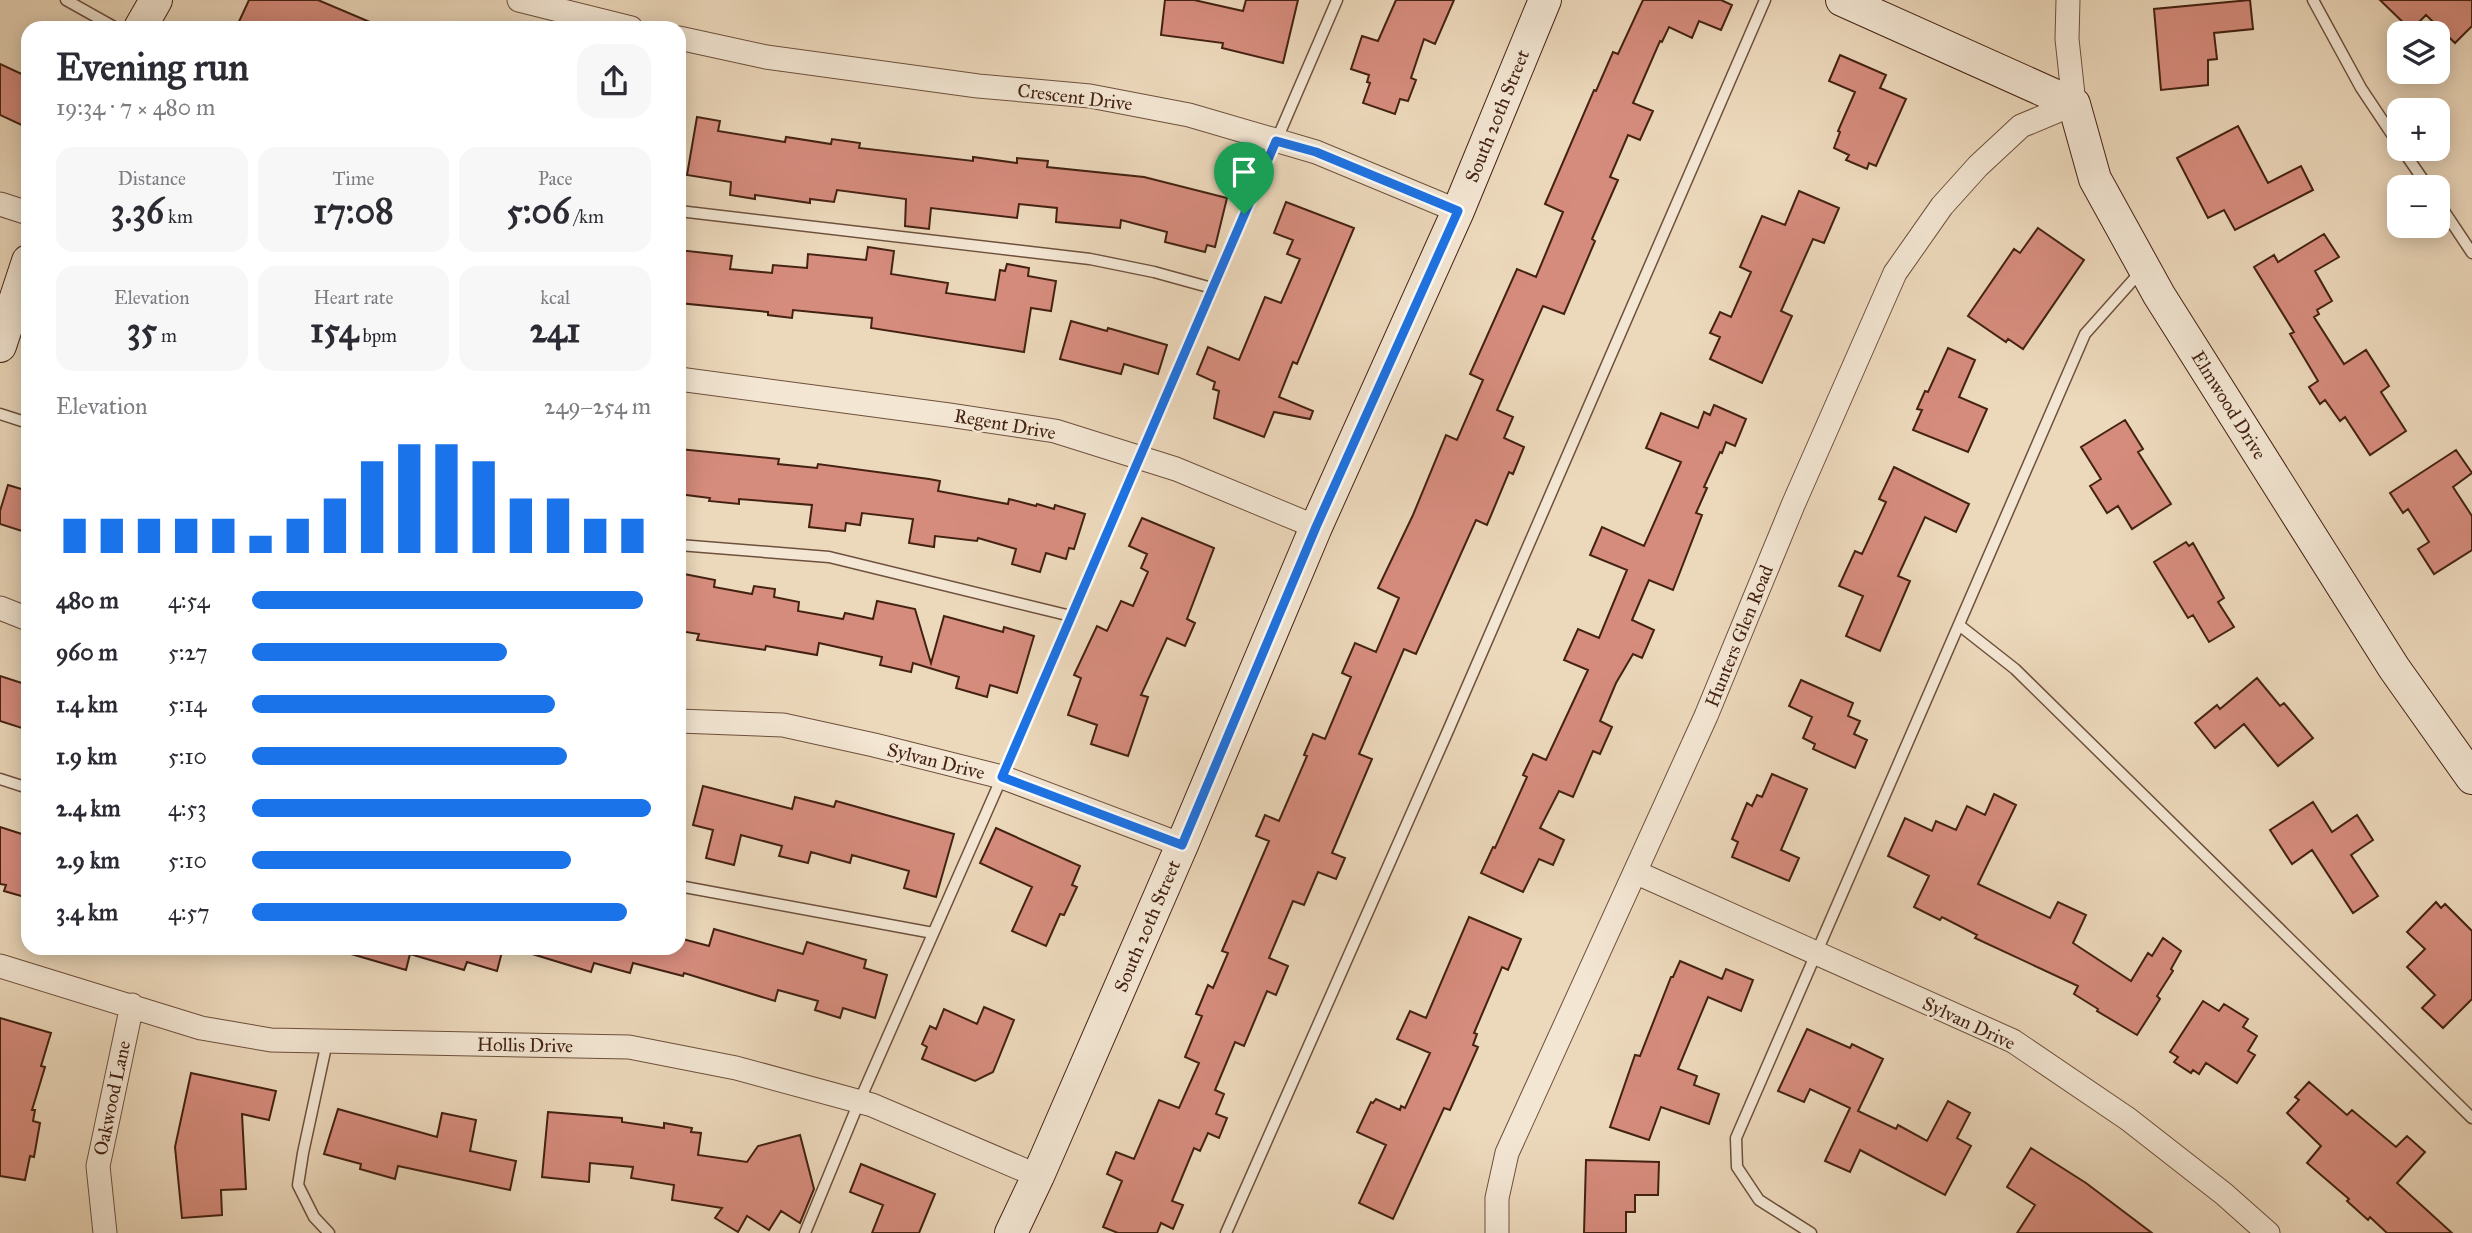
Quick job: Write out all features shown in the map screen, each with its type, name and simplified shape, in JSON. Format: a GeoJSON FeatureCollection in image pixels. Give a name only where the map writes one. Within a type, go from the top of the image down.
{"type":"FeatureCollection","features":[{"type":"Feature","properties":{"kind":"street"},"geometry":{"type":"LineString","coordinates":[[144,21],[156,0]]}},
{"type":"Feature","properties":{"kind":"street"},"geometry":{"type":"LineString","coordinates":[[520,0],[603,21]]}},
{"type":"Feature","properties":{"kind":"street","name":"South 20th Street"},"geometry":{"type":"LineString","coordinates":[[1011,1233],[1038,1177],[1182,845],[1316,527],[1458,211],[1545,0]]}},
{"type":"Feature","properties":{"kind":"street"},"geometry":{"type":"LineString","coordinates":[[1842,0],[2074,104]]}},
{"type":"Feature","properties":{"kind":"street","name":"Elmwood Drive"},"geometry":{"type":"LineString","coordinates":[[2068,0],[2067,39],[2074,104],[2095,179],[2144,268],[2394,668],[2472,778]]}},
{"type":"Feature","properties":{"kind":"street","name":"Crescent Drive"},"geometry":{"type":"LineString","coordinates":[[686,39],[779,59],[978,86],[1090,96],[1189,115],[1316,152],[1458,211]]}},
{"type":"Feature","properties":{"kind":"street","name":"Hunters Glen Road"},"geometry":{"type":"LineString","coordinates":[[1497,1233],[1497,1198],[1507,1153],[1706,716],[1793,505],[1895,273],[1942,206],[1978,166],[2021,127],[2074,104]]}},
{"type":"Feature","properties":{"kind":"street"},"geometry":{"type":"LineString","coordinates":[[0,204],[21,211]]}},
{"type":"Feature","properties":{"kind":"street"},"geometry":{"type":"LineString","coordinates":[[0,346],[21,282]]}},
{"type":"Feature","properties":{"kind":"street","name":"Regent Drive"},"geometry":{"type":"LineString","coordinates":[[686,380],[1055,431],[1176,469],[1316,527]]}},
{"type":"Feature","properties":{"kind":"street"},"geometry":{"type":"LineString","coordinates":[[0,608],[21,616]]}},
{"type":"Feature","properties":{"kind":"street","name":"Sylvan Drive"},"geometry":{"type":"LineString","coordinates":[[686,721],[783,725],[1002,777],[1182,845]]}},
{"type":"Feature","properties":{"kind":"street","name":"Sylvan Drive"},"geometry":{"type":"LineString","coordinates":[[1635,872],[2013,1041],[2128,1119],[2224,1194],[2268,1233]]}},
{"type":"Feature","properties":{"kind":"street","name":"Hollis Drive"},"geometry":{"type":"LineString","coordinates":[[0,966],[201,1028],[271,1040],[629,1047],[736,1068],[859,1102],[1038,1177]]}},
{"type":"Feature","properties":{"kind":"street","name":"Oakwood Lane"},"geometry":{"type":"LineString","coordinates":[[104,1233],[98,1166],[132,1005]]}},
{"type":"Feature","properties":{"kind":"lane"},"geometry":{"type":"LineString","coordinates":[[66,0],[104,21]]}},
{"type":"Feature","properties":{"kind":"lane"},"geometry":{"type":"LineString","coordinates":[[805,1233],[859,1102],[1337,0]]}},
{"type":"Feature","properties":{"kind":"lane"},"geometry":{"type":"LineString","coordinates":[[1227,1233],[1765,0]]}},
{"type":"Feature","properties":{"kind":"lane"},"geometry":{"type":"LineString","coordinates":[[2313,0],[2361,88],[2387,126]]}},
{"type":"Feature","properties":{"kind":"lane"},"geometry":{"type":"LineString","coordinates":[[686,212],[1090,259],[1154,272],[1212,288]]}},
{"type":"Feature","properties":{"kind":"lane"},"geometry":{"type":"LineString","coordinates":[[2450,220],[2472,253]]}},
{"type":"Feature","properties":{"kind":"lane"},"geometry":{"type":"LineString","coordinates":[[1811,1233],[1759,1200],[1737,1167],[1736,1139],[2085,334],[2144,268]]}},
{"type":"Feature","properties":{"kind":"lane"},"geometry":{"type":"LineString","coordinates":[[0,414],[21,421]]}},
{"type":"Feature","properties":{"kind":"lane"},"geometry":{"type":"LineString","coordinates":[[686,546],[829,557],[1071,616]]}},
{"type":"Feature","properties":{"kind":"lane"},"geometry":{"type":"LineString","coordinates":[[1959,625],[2015,669],[2472,1118]]}},
{"type":"Feature","properties":{"kind":"lane"},"geometry":{"type":"LineString","coordinates":[[0,779],[21,786]]}},
{"type":"Feature","properties":{"kind":"lane"},"geometry":{"type":"LineString","coordinates":[[686,887],[933,933]]}},
{"type":"Feature","properties":{"kind":"lane"},"geometry":{"type":"LineString","coordinates":[[327,1041],[298,1185],[314,1217],[329,1233]]}},
{"type":"Feature","properties":{"kind":"building"},"geometry":{"type":"Polygon","coordinates":[[[249,0],[318,0],[368,21],[239,21],[249,0]]]}},
{"type":"Feature","properties":{"kind":"building"},"geometry":{"type":"Polygon","coordinates":[[[1165,0],[1194,0],[1243,11],[1246,0],[1298,0],[1283,63],[1222,48],[1223,43],[1161,35],[1165,0]]]}},
{"type":"Feature","properties":{"kind":"building"},"geometry":{"type":"Polygon","coordinates":[[[1396,0],[1454,0],[1435,44],[1424,39],[1411,78],[1416,80],[1408,101],[1400,99],[1395,114],[1363,103],[1370,83],[1367,82],[1369,75],[1351,69],[1362,36],[1378,41],[1396,0]]]}},
{"type":"Feature","properties":{"kind":"building"},"geometry":{"type":"Polygon","coordinates":[[[1643,0],[1721,0],[1732,5],[1721,30],[1699,21],[1692,38],[1669,27],[1662,42],[1660,41],[1633,103],[1653,111],[1640,140],[1628,135],[1610,177],[1618,180],[1564,314],[1543,306],[1497,410],[1513,417],[1504,438],[1524,447],[1513,474],[1509,472],[1487,525],[1476,520],[1416,654],[1404,649],[1359,754],[1372,759],[1332,853],[1345,858],[1336,879],[1318,872],[1304,905],[1293,901],[1269,958],[1288,966],[1276,995],[1267,991],[1244,1046],[1235,1042],[1215,1090],[1224,1094],[1216,1114],[1227,1118],[1219,1138],[1208,1133],[1200,1151],[1194,1148],[1172,1201],[1183,1205],[1173,1229],[1161,1223],[1157,1233],[1118,1233],[1103,1227],[1122,1181],[1107,1174],[1116,1152],[1134,1159],[1159,1100],[1179,1108],[1199,1063],[1185,1057],[1202,1016],[1196,1014],[1208,985],[1213,988],[1228,953],[1222,951],[1269,841],[1256,836],[1265,815],[1279,821],[1307,756],[1304,755],[1313,734],[1325,739],[1351,677],[1342,673],[1355,643],[1376,652],[1399,598],[1378,588],[1413,515],[1446,435],[1457,440],[1483,380],[1470,374],[1517,269],[1536,277],[1563,212],[1545,204],[1594,90],[1596,91],[1613,52],[1618,54],[1643,0]]]}},
{"type":"Feature","properties":{"kind":"building"},"geometry":{"type":"Polygon","coordinates":[[[2250,0],[2253,29],[2214,33],[2217,59],[2208,60],[2208,85],[2161,90],[2154,9],[2250,0]]]}},
{"type":"Feature","properties":{"kind":"building"},"geometry":{"type":"Polygon","coordinates":[[[2380,0],[2472,0],[2472,26],[2455,43],[2450,38],[2450,21],[2432,21],[2426,15],[2420,21],[2402,21],[2380,0]]]}},
{"type":"Feature","properties":{"kind":"building"},"geometry":{"type":"Polygon","coordinates":[[[1840,55],[1886,75],[1880,88],[1906,99],[1876,166],[1869,163],[1867,169],[1846,160],[1849,155],[1834,148],[1840,132],[1838,131],[1855,92],[1829,81],[1840,55]]]}},
{"type":"Feature","properties":{"kind":"building"},"geometry":{"type":"Polygon","coordinates":[[[0,64],[21,74],[21,125],[0,115],[0,64]]]}},
{"type":"Feature","properties":{"kind":"building"},"geometry":{"type":"Polygon","coordinates":[[[697,117],[720,121],[718,131],[785,142],[786,137],[831,144],[832,139],[860,143],[859,148],[973,161],[973,157],[1017,163],[1017,158],[1048,161],[1047,167],[1144,177],[1227,198],[1215,247],[1207,245],[1205,252],[1165,242],[1167,232],[1121,220],[1120,228],[1056,222],[1057,208],[1019,204],[1017,218],[931,208],[929,229],[905,226],[906,199],[837,190],[834,202],[810,199],[810,203],[755,195],[755,199],[730,195],[731,182],[687,175],[697,117]]]}},
{"type":"Feature","properties":{"kind":"building"},"geometry":{"type":"Polygon","coordinates":[[[2238,126],[2268,183],[2301,166],[2313,190],[2235,230],[2224,210],[2208,218],[2177,158],[2238,126]]]}},
{"type":"Feature","properties":{"kind":"building"},"geometry":{"type":"Polygon","coordinates":[[[1799,191],[1839,208],[1824,243],[1813,239],[1781,311],[1792,316],[1762,383],[1710,359],[1720,337],[1710,333],[1720,312],[1731,317],[1751,272],[1740,267],[1762,216],[1785,225],[1799,191]]]}},
{"type":"Feature","properties":{"kind":"building"},"geometry":{"type":"Polygon","coordinates":[[[1286,202],[1354,228],[1297,364],[1293,362],[1279,397],[1313,411],[1310,419],[1274,412],[1264,437],[1214,418],[1219,391],[1213,389],[1215,382],[1197,374],[1208,347],[1239,360],[1265,297],[1281,303],[1300,259],[1287,254],[1293,240],[1274,233],[1286,202]]]}},
{"type":"Feature","properties":{"kind":"building"},"geometry":{"type":"Polygon","coordinates":[[[2038,228],[2084,260],[2023,349],[2008,339],[2006,342],[1968,316],[2014,249],[2020,253],[2038,228]]]}},
{"type":"Feature","properties":{"kind":"building"},"geometry":{"type":"Polygon","coordinates":[[[2324,234],[2339,257],[2315,271],[2332,301],[2317,310],[2319,314],[2314,317],[2344,364],[2366,350],[2389,386],[2381,392],[2406,431],[2370,455],[2345,417],[2340,421],[2325,400],[2320,404],[2309,387],[2318,381],[2290,334],[2294,332],[2254,267],[2274,255],[2278,262],[2324,234]]]}},
{"type":"Feature","properties":{"kind":"building"},"geometry":{"type":"Polygon","coordinates":[[[868,247],[894,251],[891,274],[948,283],[946,293],[995,300],[1000,270],[1005,271],[1007,264],[1029,268],[1028,276],[1056,281],[1051,311],[1031,308],[1024,352],[871,328],[872,318],[793,310],[792,318],[768,315],[768,312],[686,304],[686,251],[732,256],[730,269],[772,273],[773,265],[807,268],[808,254],[866,260],[868,247]]]}},
{"type":"Feature","properties":{"kind":"building"},"geometry":{"type":"Polygon","coordinates":[[[1071,321],[1107,331],[1108,328],[1167,345],[1158,374],[1124,364],[1121,374],[1060,359],[1071,321]]]}},
{"type":"Feature","properties":{"kind":"building"},"geometry":{"type":"Polygon","coordinates":[[[1948,348],[1975,360],[1959,397],[1987,409],[1968,452],[1913,430],[1922,410],[1917,409],[1925,391],[1928,392],[1948,348]]]}},
{"type":"Feature","properties":{"kind":"building"},"geometry":{"type":"Polygon","coordinates":[[[1714,405],[1746,419],[1735,446],[1726,442],[1704,487],[1707,488],[1696,513],[1702,515],[1673,590],[1649,580],[1632,620],[1654,630],[1642,658],[1633,654],[1616,683],[1600,721],[1612,727],[1600,754],[1593,751],[1573,797],[1559,791],[1540,828],[1564,840],[1553,865],[1539,859],[1523,892],[1481,873],[1527,777],[1523,775],[1533,754],[1546,760],[1588,670],[1564,660],[1578,629],[1599,638],[1627,570],[1590,555],[1602,527],[1644,546],[1681,462],[1646,448],[1661,413],[1698,428],[1704,412],[1710,415],[1714,405]]]}},
{"type":"Feature","properties":{"kind":"building"},"geometry":{"type":"Polygon","coordinates":[[[2125,420],[2143,449],[2138,452],[2171,504],[2132,529],[2118,506],[2107,513],[2090,486],[2101,479],[2081,447],[2125,420]]]}},
{"type":"Feature","properties":{"kind":"building"},"geometry":{"type":"Polygon","coordinates":[[[686,450],[779,459],[778,464],[817,468],[818,464],[929,479],[940,481],[938,491],[1008,504],[1009,499],[1054,509],[1055,505],[1085,514],[1074,549],[1069,548],[1066,559],[1046,553],[1040,572],[1012,564],[1016,549],[978,538],[977,541],[935,536],[934,547],[909,543],[913,519],[862,513],[860,525],[846,523],[845,531],[809,527],[812,505],[739,499],[739,504],[709,501],[710,498],[686,495],[686,450]]]}},
{"type":"Feature","properties":{"kind":"building"},"geometry":{"type":"Polygon","coordinates":[[[2456,450],[2472,473],[2453,487],[2472,516],[2472,550],[2434,574],[2418,549],[2429,542],[2408,509],[2403,513],[2390,493],[2456,450]]]}},
{"type":"Feature","properties":{"kind":"building"},"geometry":{"type":"Polygon","coordinates":[[[1894,467],[1969,504],[1956,532],[1925,517],[1898,576],[1910,581],[1880,651],[1846,636],[1863,596],[1839,586],[1855,551],[1862,554],[1886,502],[1879,499],[1894,467]]]}},
{"type":"Feature","properties":{"kind":"building"},"geometry":{"type":"Polygon","coordinates":[[[8,485],[21,489],[21,531],[0,524],[0,511],[8,485]]]}},
{"type":"Feature","properties":{"kind":"building"},"geometry":{"type":"Polygon","coordinates":[[[1142,518],[1214,548],[1187,619],[1195,623],[1185,646],[1167,638],[1141,695],[1148,697],[1128,756],[1091,744],[1097,725],[1068,715],[1081,678],[1074,675],[1097,626],[1107,631],[1121,601],[1133,606],[1148,572],[1141,568],[1147,554],[1129,546],[1142,518]]]}},
{"type":"Feature","properties":{"kind":"building"},"geometry":{"type":"Polygon","coordinates":[[[2186,542],[2189,546],[2193,543],[2224,598],[2218,602],[2234,627],[2209,642],[2193,615],[2188,618],[2154,562],[2186,542]]]}},
{"type":"Feature","properties":{"kind":"building"},"geometry":{"type":"Polygon","coordinates":[[[686,574],[715,580],[714,587],[752,594],[754,586],[775,589],[774,597],[799,602],[798,611],[843,619],[845,613],[873,619],[877,601],[915,609],[931,663],[944,616],[1003,632],[1004,627],[1034,636],[1017,693],[990,685],[987,697],[956,688],[959,677],[913,663],[911,672],[880,665],[882,657],[819,643],[817,655],[766,646],[765,650],[697,640],[699,634],[686,632],[686,574]]]}},
{"type":"Feature","properties":{"kind":"building"},"geometry":{"type":"Polygon","coordinates":[[[0,676],[21,683],[21,728],[0,721],[0,676]]]}},
{"type":"Feature","properties":{"kind":"building"},"geometry":{"type":"Polygon","coordinates":[[[2257,678],[2280,706],[2284,703],[2313,738],[2278,766],[2244,724],[2215,748],[2195,723],[2217,705],[2220,709],[2257,678]]]}},
{"type":"Feature","properties":{"kind":"building"},"geometry":{"type":"Polygon","coordinates":[[[1801,680],[1853,703],[1848,716],[1860,721],[1854,734],[1867,740],[1855,768],[1813,749],[1815,744],[1803,738],[1812,717],[1789,706],[1801,680]]]}},
{"type":"Feature","properties":{"kind":"building"},"geometry":{"type":"Polygon","coordinates":[[[1772,774],[1807,789],[1781,850],[1799,858],[1789,881],[1732,857],[1738,842],[1732,839],[1747,803],[1752,806],[1757,795],[1762,797],[1772,774]]]}},
{"type":"Feature","properties":{"kind":"building"},"geometry":{"type":"Polygon","coordinates":[[[703,786],[792,809],[795,797],[834,807],[836,801],[954,834],[936,897],[904,888],[909,871],[852,855],[850,863],[811,852],[808,863],[779,856],[782,846],[741,835],[734,865],[706,858],[713,830],[693,825],[703,786]]]}},
{"type":"Feature","properties":{"kind":"building"},"geometry":{"type":"Polygon","coordinates":[[[1994,794],[2016,805],[1978,884],[2050,918],[2058,902],[2086,915],[2073,943],[2131,981],[2148,953],[2152,956],[2163,938],[2181,951],[2171,969],[2173,971],[2157,996],[2160,999],[2137,1035],[2074,994],[2078,986],[1975,938],[1977,935],[1942,917],[1940,920],[1914,907],[1929,876],[1888,856],[1905,818],[1932,831],[1936,821],[1956,830],[1967,806],[1985,815],[1994,794]]]}},
{"type":"Feature","properties":{"kind":"building"},"geometry":{"type":"Polygon","coordinates":[[[2313,802],[2332,832],[2357,815],[2373,840],[2351,855],[2378,896],[2353,913],[2312,850],[2292,864],[2270,830],[2313,802]]]}},
{"type":"Feature","properties":{"kind":"building"},"geometry":{"type":"Polygon","coordinates":[[[0,827],[21,834],[21,896],[4,891],[6,885],[0,884],[0,827]]]}},
{"type":"Feature","properties":{"kind":"building"},"geometry":{"type":"Polygon","coordinates":[[[996,828],[1080,866],[1072,885],[1077,887],[1064,915],[1060,914],[1046,946],[1012,931],[1032,887],[980,863],[996,828]]]}},
{"type":"Feature","properties":{"kind":"building"},"geometry":{"type":"Polygon","coordinates":[[[2436,902],[2441,908],[2445,904],[2472,931],[2472,999],[2443,1028],[2422,1008],[2435,995],[2407,967],[2425,949],[2407,932],[2436,902]]]}},
{"type":"Feature","properties":{"kind":"building"},"geometry":{"type":"Polygon","coordinates":[[[1469,917],[1521,939],[1508,970],[1502,967],[1474,1033],[1477,1034],[1473,1045],[1478,1047],[1450,1110],[1444,1108],[1393,1219],[1359,1203],[1386,1145],[1357,1132],[1371,1102],[1376,1099],[1400,1110],[1401,1106],[1405,1108],[1430,1053],[1397,1039],[1410,1011],[1426,1018],[1469,917]]]}},
{"type":"Feature","properties":{"kind":"building"},"geometry":{"type":"Polygon","coordinates":[[[714,929],[803,954],[807,942],[866,960],[864,968],[887,975],[875,1018],[843,1008],[840,1018],[815,1010],[818,1001],[778,990],[775,1001],[684,973],[683,976],[633,963],[630,973],[594,963],[591,972],[536,955],[686,955],[686,940],[709,946],[714,929]]]}},
{"type":"Feature","properties":{"kind":"building"},"geometry":{"type":"Polygon","coordinates":[[[354,955],[410,955],[406,970],[354,955]]]}},
{"type":"Feature","properties":{"kind":"building"},"geometry":{"type":"Polygon","coordinates":[[[413,955],[501,955],[497,971],[467,962],[464,970],[413,955]]]}},
{"type":"Feature","properties":{"kind":"building"},"geometry":{"type":"Polygon","coordinates":[[[1680,961],[1722,979],[1726,969],[1753,980],[1741,1011],[1708,997],[1678,1069],[1697,1076],[1694,1085],[1719,1094],[1709,1124],[1661,1107],[1649,1140],[1610,1127],[1635,1055],[1640,1056],[1680,961]]]}},
{"type":"Feature","properties":{"kind":"building"},"geometry":{"type":"Polygon","coordinates":[[[2203,1001],[2219,1011],[2224,1004],[2248,1019],[2243,1027],[2257,1036],[2248,1051],[2255,1055],[2237,1083],[2206,1063],[2199,1074],[2193,1070],[2191,1073],[2174,1062],[2178,1057],[2170,1052],[2203,1001]]]}},
{"type":"Feature","properties":{"kind":"building"},"geometry":{"type":"Polygon","coordinates":[[[984,1007],[1014,1020],[993,1072],[975,1081],[922,1059],[927,1047],[922,1044],[930,1026],[936,1029],[944,1009],[977,1024],[984,1007]]]}},
{"type":"Feature","properties":{"kind":"building"},"geometry":{"type":"Polygon","coordinates":[[[0,1018],[51,1033],[41,1066],[45,1067],[32,1110],[35,1110],[33,1121],[40,1123],[34,1157],[30,1156],[25,1180],[0,1176],[0,1018]]]}},
{"type":"Feature","properties":{"kind":"building"},"geometry":{"type":"Polygon","coordinates":[[[1807,1029],[1850,1048],[1852,1044],[1883,1059],[1858,1111],[1896,1129],[1898,1125],[1927,1141],[1948,1101],[1970,1113],[1957,1138],[1971,1146],[1945,1195],[1860,1150],[1850,1172],[1825,1161],[1850,1108],[1810,1089],[1804,1102],[1778,1091],[1807,1029]]]}},
{"type":"Feature","properties":{"kind":"building"},"geometry":{"type":"Polygon","coordinates":[[[191,1073],[276,1091],[269,1120],[242,1114],[246,1189],[221,1190],[222,1215],[182,1218],[175,1147],[191,1073]]]}},
{"type":"Feature","properties":{"kind":"building"},"geometry":{"type":"Polygon","coordinates":[[[2309,1082],[2347,1115],[2352,1110],[2396,1147],[2407,1136],[2425,1152],[2397,1183],[2452,1233],[2387,1233],[2370,1217],[2368,1220],[2347,1201],[2349,1199],[2307,1163],[2321,1146],[2287,1113],[2299,1100],[2295,1097],[2309,1082]]]}},
{"type":"Feature","properties":{"kind":"building"},"geometry":{"type":"Polygon","coordinates":[[[338,1109],[437,1137],[442,1113],[476,1120],[470,1151],[516,1161],[510,1190],[398,1166],[395,1179],[360,1169],[361,1164],[324,1154],[338,1109]]]}},
{"type":"Feature","properties":{"kind":"building"},"geometry":{"type":"Polygon","coordinates":[[[548,1112],[622,1118],[622,1122],[664,1128],[664,1123],[692,1128],[691,1132],[701,1133],[698,1155],[747,1162],[758,1146],[800,1135],[814,1189],[800,1223],[781,1211],[769,1230],[747,1216],[738,1232],[715,1218],[722,1208],[672,1200],[674,1185],[631,1178],[633,1167],[590,1163],[589,1182],[542,1177],[548,1112]]]}},
{"type":"Feature","properties":{"kind":"building"},"geometry":{"type":"Polygon","coordinates":[[[2031,1148],[2086,1183],[2152,1233],[2017,1233],[2035,1205],[2007,1187],[2031,1148]]]}},
{"type":"Feature","properties":{"kind":"building"},"geometry":{"type":"Polygon","coordinates":[[[1586,1160],[1659,1162],[1658,1195],[1635,1195],[1635,1212],[1626,1212],[1626,1233],[1584,1233],[1586,1160]]]}},
{"type":"Feature","properties":{"kind":"building"},"geometry":{"type":"Polygon","coordinates":[[[861,1164],[935,1194],[919,1233],[872,1233],[883,1205],[850,1192],[861,1164]]]}},
{"type":"Feature","properties":{"kind":"route"},"geometry":{"type":"LineString","coordinates":[[1276,141],[1316,152],[1458,211],[1316,527],[1182,845],[1002,777],[1244,214],[1276,141]]}}]}
